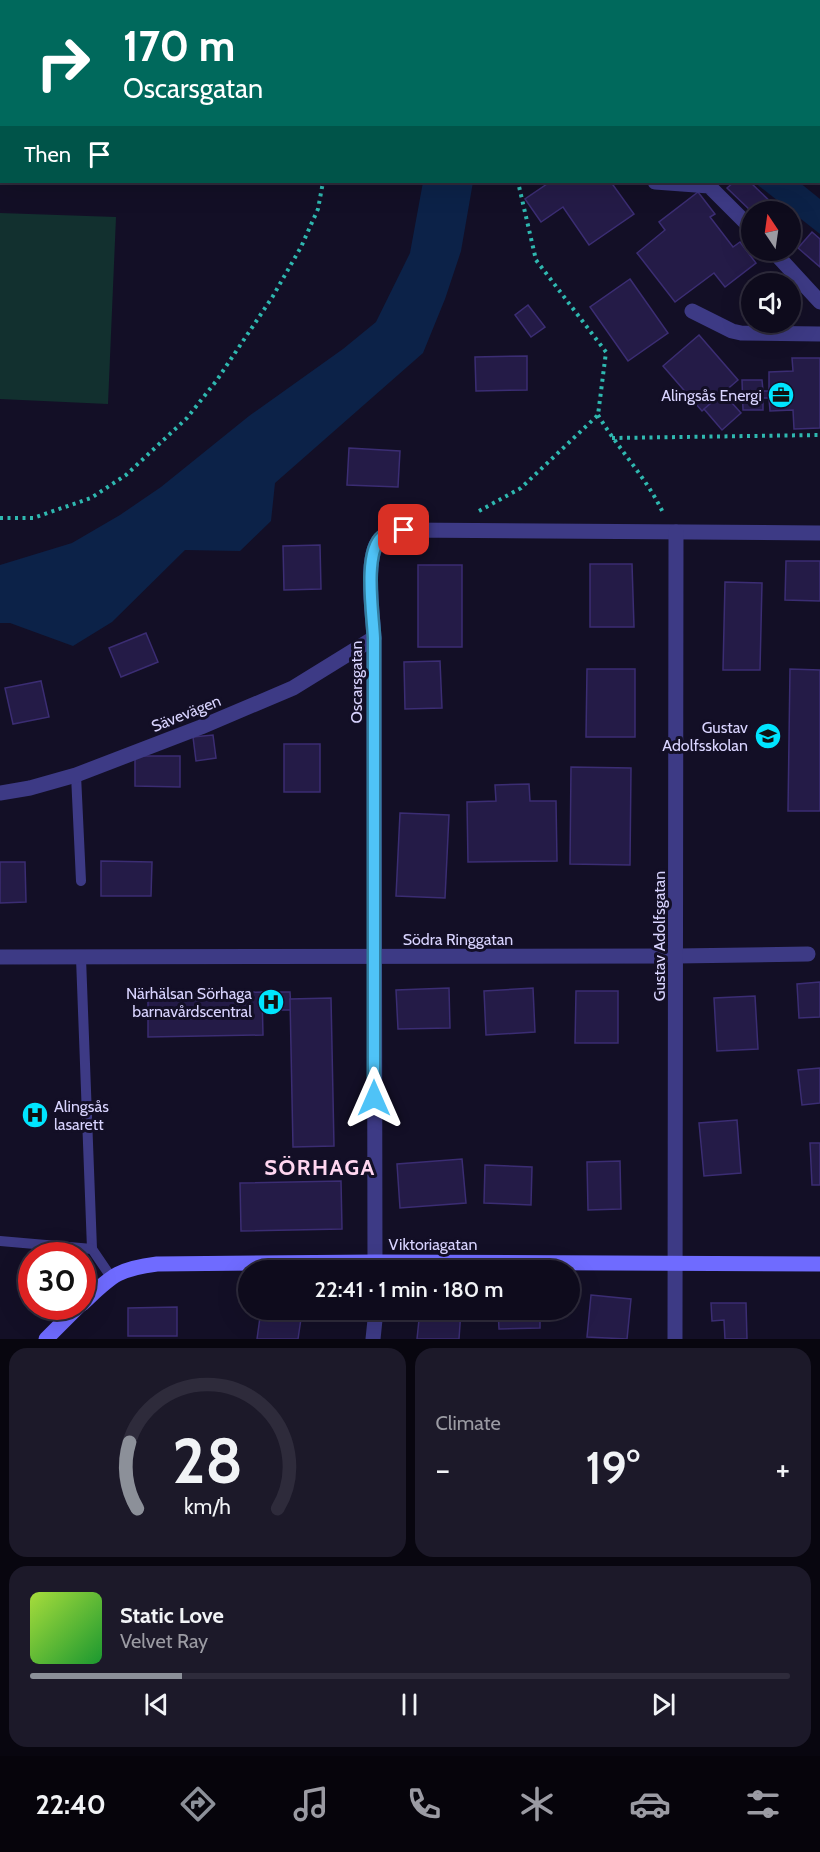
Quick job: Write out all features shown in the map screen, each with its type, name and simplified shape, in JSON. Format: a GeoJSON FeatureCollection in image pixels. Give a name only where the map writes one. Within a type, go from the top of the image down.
{"type":"FeatureCollection","features":[{"type":"Feature","properties":{"kind":"street"},"geometry":{"type":"LineString","coordinates":[[668,183],[709,186],[741,218]]}},
{"type":"Feature","properties":{"kind":"street"},"geometry":{"type":"LineString","coordinates":[[782,261],[820,302]]}},
{"type":"Feature","properties":{"kind":"street"},"geometry":{"type":"LineString","coordinates":[[692,311],[732,331],[741,333],[820,334]]}},
{"type":"Feature","properties":{"kind":"street","name":"Oscarsgatan"},"geometry":{"type":"LineString","coordinates":[[375,1260],[374,638],[370,579],[374,547],[382,536],[404,530],[820,533]]}},
{"type":"Feature","properties":{"kind":"street","name":"Gustav Adolfsgatan"},"geometry":{"type":"LineString","coordinates":[[673,532],[677,957],[675,1339]]}},
{"type":"Feature","properties":{"kind":"street","name":"Sävevägen"},"geometry":{"type":"LineString","coordinates":[[0,793],[30,788],[76,775],[201,727],[293,688],[374,638]]}},
{"type":"Feature","properties":{"kind":"street","name":"Södra Ringgatan"},"geometry":{"type":"LineString","coordinates":[[0,957],[677,957],[808,954]]}},
{"type":"Feature","properties":{"kind":"street","name":"Viktoriagatan"},"geometry":{"type":"LineString","coordinates":[[580,1265],[820,1263]]}},
{"type":"Feature","properties":{"kind":"street","name":"Viktoriagatan"},"geometry":{"type":"LineString","coordinates":[[96,1291],[111,1277],[130,1267],[157,1264],[238,1265]]}},
{"type":"Feature","properties":{"kind":"street","name":"Viktoriagatan"},"geometry":{"type":"LineString","coordinates":[[797,1264],[820,1269]]}},
{"type":"Feature","properties":{"kind":"street","name":"Viktoriagatan"},"geometry":{"type":"LineString","coordinates":[[46,1339],[66,1320]]}},
{"type":"Feature","properties":{"kind":"street"},"geometry":{"type":"LineString","coordinates":[[372,1339],[375,1320]]}},
{"type":"Feature","properties":{"kind":"lane"},"geometry":{"type":"LineString","coordinates":[[76,775],[81,881]]}},
{"type":"Feature","properties":{"kind":"lane"},"geometry":{"type":"LineString","coordinates":[[81,958],[92,1242]]}},
{"type":"Feature","properties":{"kind":"lane"},"geometry":{"type":"LineString","coordinates":[[0,1241],[18,1243]]}},
{"type":"Feature","properties":{"kind":"lane"},"geometry":{"type":"LineString","coordinates":[[96,1255],[111,1277]]}},
{"type":"Feature","properties":{"kind":"path"},"geometry":{"type":"LineString","coordinates":[[0,518],[33,518],[91,498],[126,475],[187,418],[217,380],[273,296],[301,247],[318,209],[323,183]]}},
{"type":"Feature","properties":{"kind":"path"},"geometry":{"type":"LineString","coordinates":[[518,183],[536,260],[606,352],[598,416],[640,475],[673,532]]}},
{"type":"Feature","properties":{"kind":"path"},"geometry":{"type":"LineString","coordinates":[[474,514],[521,488],[598,416]]}},
{"type":"Feature","properties":{"kind":"path"},"geometry":{"type":"LineString","coordinates":[[612,438],[820,435]]}},
{"type":"Feature","properties":{"kind":"green space"},"geometry":{"type":"Polygon","coordinates":[[[0,213],[116,217],[108,404],[0,399],[0,213]]]}},
{"type":"Feature","properties":{"kind":"water"},"geometry":{"type":"Polygon","coordinates":[[[423,183],[473,183],[461,251],[423,353],[275,483],[271,521],[240,551],[185,550],[112,622],[73,646],[10,623],[0,623],[0,565],[72,543],[120,515],[161,487],[249,416],[343,349],[376,322],[410,253],[423,183]]]}},
{"type":"Feature","properties":{"kind":"water"},"geometry":{"type":"Polygon","coordinates":[[[755,183],[800,183],[820,199],[820,234],[801,219],[801,201],[778,201],[755,183]]]}},
{"type":"Feature","properties":{"kind":"building"},"geometry":{"type":"Polygon","coordinates":[[[549,183],[616,183],[613,185],[634,214],[589,245],[563,207],[541,222],[525,199],[549,183]]]}},
{"type":"Feature","properties":{"kind":"building"},"geometry":{"type":"Polygon","coordinates":[[[733,183],[751,183],[770,201],[741,201],[727,188],[733,183]]]}},
{"type":"Feature","properties":{"kind":"building"},"geometry":{"type":"Polygon","coordinates":[[[698,192],[715,214],[710,217],[733,247],[741,243],[741,261],[756,263],[725,287],[714,273],[675,302],[637,253],[665,230],[659,222],[698,192]]]}},
{"type":"Feature","properties":{"kind":"building"},"geometry":{"type":"Polygon","coordinates":[[[812,232],[820,239],[820,267],[801,251],[801,245],[812,232]]]}},
{"type":"Feature","properties":{"kind":"building"},"geometry":{"type":"Polygon","coordinates":[[[630,279],[668,333],[628,361],[590,307],[630,279]]]}},
{"type":"Feature","properties":{"kind":"building"},"geometry":{"type":"Polygon","coordinates":[[[528,305],[545,327],[531,337],[515,315],[528,305]]]}},
{"type":"Feature","properties":{"kind":"building"},"geometry":{"type":"Polygon","coordinates":[[[699,335],[738,380],[702,411],[663,366],[699,335]]]}},
{"type":"Feature","properties":{"kind":"building"},"geometry":{"type":"Polygon","coordinates":[[[527,356],[527,390],[476,391],[475,357],[527,356]]]}},
{"type":"Feature","properties":{"kind":"building","name":"Alingsås Energi"},"geometry":{"type":"Polygon","coordinates":[[[792,358],[820,358],[820,428],[794,429],[793,410],[770,411],[769,398],[763,398],[763,410],[743,410],[742,380],[762,380],[763,391],[769,391],[769,372],[793,371],[792,358]]]}},
{"type":"Feature","properties":{"kind":"building"},"geometry":{"type":"Polygon","coordinates":[[[723,393],[741,413],[722,430],[704,409],[723,393]]]}},
{"type":"Feature","properties":{"kind":"building"},"geometry":{"type":"Polygon","coordinates":[[[349,448],[400,451],[398,487],[347,485],[349,448]]]}},
{"type":"Feature","properties":{"kind":"building"},"geometry":{"type":"Polygon","coordinates":[[[320,545],[321,589],[284,590],[283,546],[320,545]]]}},
{"type":"Feature","properties":{"kind":"building"},"geometry":{"type":"Polygon","coordinates":[[[786,561],[820,561],[820,601],[785,600],[786,561]]]}},
{"type":"Feature","properties":{"kind":"building"},"geometry":{"type":"Polygon","coordinates":[[[590,564],[632,564],[634,627],[590,627],[590,564]]]}},
{"type":"Feature","properties":{"kind":"building"},"geometry":{"type":"Polygon","coordinates":[[[418,565],[462,565],[462,647],[418,647],[418,565]]]}},
{"type":"Feature","properties":{"kind":"building"},"geometry":{"type":"Polygon","coordinates":[[[725,582],[762,583],[760,670],[723,670],[725,582]]]}},
{"type":"Feature","properties":{"kind":"building"},"geometry":{"type":"Polygon","coordinates":[[[146,633],[158,662],[121,677],[109,648],[146,633]]]}},
{"type":"Feature","properties":{"kind":"building"},"geometry":{"type":"Polygon","coordinates":[[[440,661],[442,708],[405,709],[404,662],[440,661]]]}},
{"type":"Feature","properties":{"kind":"building"},"geometry":{"type":"Polygon","coordinates":[[[587,669],[635,669],[635,737],[586,737],[587,669]]]}},
{"type":"Feature","properties":{"kind":"building"},"geometry":{"type":"Polygon","coordinates":[[[790,669],[820,670],[820,811],[788,811],[790,669]]]}},
{"type":"Feature","properties":{"kind":"building"},"geometry":{"type":"Polygon","coordinates":[[[41,681],[49,717],[13,724],[5,688],[41,681]]]}},
{"type":"Feature","properties":{"kind":"building"},"geometry":{"type":"Polygon","coordinates":[[[213,735],[216,758],[196,761],[193,737],[213,735]]]}},
{"type":"Feature","properties":{"kind":"building"},"geometry":{"type":"Polygon","coordinates":[[[284,744],[320,744],[320,792],[284,792],[284,744]]]}},
{"type":"Feature","properties":{"kind":"building"},"geometry":{"type":"Polygon","coordinates":[[[135,756],[180,756],[180,787],[135,786],[135,756]]]}},
{"type":"Feature","properties":{"kind":"building"},"geometry":{"type":"Polygon","coordinates":[[[571,767],[631,768],[630,865],[570,864],[571,767]]]}},
{"type":"Feature","properties":{"kind":"building"},"geometry":{"type":"Polygon","coordinates":[[[529,784],[530,801],[556,801],[557,861],[468,862],[467,802],[496,801],[495,785],[529,784]]]}},
{"type":"Feature","properties":{"kind":"building"},"geometry":{"type":"Polygon","coordinates":[[[400,813],[449,815],[445,898],[396,896],[400,813]]]}},
{"type":"Feature","properties":{"kind":"building"},"geometry":{"type":"Polygon","coordinates":[[[101,861],[152,862],[151,896],[101,896],[101,861]]]}},
{"type":"Feature","properties":{"kind":"building"},"geometry":{"type":"Polygon","coordinates":[[[0,862],[25,862],[26,902],[0,903],[0,862]]]}},
{"type":"Feature","properties":{"kind":"building"},"geometry":{"type":"Polygon","coordinates":[[[820,982],[820,1017],[799,1018],[797,984],[820,982]]]}},
{"type":"Feature","properties":{"kind":"building"},"geometry":{"type":"Polygon","coordinates":[[[449,988],[450,1028],[398,1029],[396,990],[449,988]]]}},
{"type":"Feature","properties":{"kind":"building"},"geometry":{"type":"Polygon","coordinates":[[[533,988],[535,1032],[486,1035],[484,991],[533,988]]]}},
{"type":"Feature","properties":{"kind":"building"},"geometry":{"type":"Polygon","coordinates":[[[576,991],[618,991],[618,1043],[575,1043],[576,991]]]}},
{"type":"Feature","properties":{"kind":"building"},"geometry":{"type":"Polygon","coordinates":[[[262,992],[263,1035],[148,1037],[148,994],[262,992]]]}},
{"type":"Feature","properties":{"kind":"building"},"geometry":{"type":"Polygon","coordinates":[[[262,992],[290,992],[291,1010],[262,1010],[262,992]]]}},
{"type":"Feature","properties":{"kind":"building"},"geometry":{"type":"Polygon","coordinates":[[[755,996],[758,1049],[717,1051],[714,998],[755,996]]]}},
{"type":"Feature","properties":{"kind":"building"},"geometry":{"type":"Polygon","coordinates":[[[331,998],[334,1146],[293,1147],[290,999],[331,998]]]}},
{"type":"Feature","properties":{"kind":"building"},"geometry":{"type":"Polygon","coordinates":[[[820,1068],[820,1103],[802,1105],[798,1070],[820,1068]]]}},
{"type":"Feature","properties":{"kind":"building"},"geometry":{"type":"Polygon","coordinates":[[[737,1120],[741,1173],[704,1176],[699,1123],[737,1120]]]}},
{"type":"Feature","properties":{"kind":"building"},"geometry":{"type":"Polygon","coordinates":[[[810,1143],[820,1143],[820,1185],[812,1185],[810,1143]]]}},
{"type":"Feature","properties":{"kind":"building"},"geometry":{"type":"Polygon","coordinates":[[[462,1159],[466,1203],[400,1208],[397,1164],[462,1159]]]}},
{"type":"Feature","properties":{"kind":"building"},"geometry":{"type":"Polygon","coordinates":[[[620,1161],[621,1209],[588,1210],[587,1162],[620,1161]]]}},
{"type":"Feature","properties":{"kind":"building"},"geometry":{"type":"Polygon","coordinates":[[[485,1165],[532,1167],[531,1205],[484,1203],[485,1165]]]}},
{"type":"Feature","properties":{"kind":"building"},"geometry":{"type":"Polygon","coordinates":[[[341,1181],[342,1229],[241,1231],[240,1183],[341,1181]]]}},
{"type":"Feature","properties":{"kind":"building"},"geometry":{"type":"Polygon","coordinates":[[[591,1295],[631,1299],[627,1339],[587,1337],[591,1295]]]}},
{"type":"Feature","properties":{"kind":"building"},"geometry":{"type":"Polygon","coordinates":[[[711,1303],[746,1303],[747,1339],[725,1339],[724,1320],[712,1321],[711,1303]]]}},
{"type":"Feature","properties":{"kind":"building"},"geometry":{"type":"Polygon","coordinates":[[[177,1307],[177,1336],[128,1336],[128,1308],[177,1307]]]}},
{"type":"Feature","properties":{"kind":"building"},"geometry":{"type":"Polygon","coordinates":[[[260,1320],[301,1320],[298,1339],[257,1339],[260,1320]]]}},
{"type":"Feature","properties":{"kind":"building"},"geometry":{"type":"Polygon","coordinates":[[[419,1320],[460,1320],[459,1339],[417,1339],[419,1320]]]}},
{"type":"Feature","properties":{"kind":"building"},"geometry":{"type":"Polygon","coordinates":[[[499,1320],[540,1320],[540,1328],[499,1329],[499,1320]]]}},
{"type":"Feature","properties":{"kind":"place","name":"Alingsås Energi"},"geometry":{"type":"Point","coordinates":[781,395]}},
{"type":"Feature","properties":{"kind":"place","name":"Gustav Adolfsskolan"},"geometry":{"type":"Point","coordinates":[768,736]}},
{"type":"Feature","properties":{"kind":"place","name":"Närhälsan Sörhaga barnavårdscentral"},"geometry":{"type":"Point","coordinates":[271,1002]}},
{"type":"Feature","properties":{"kind":"place","name":"Alingsås lasarett"},"geometry":{"type":"Point","coordinates":[35,1115]}},
{"type":"Feature","properties":{"kind":"district","name":"SÖRHAGA"},"geometry":{"type":"Point","coordinates":[320,1167]}},
{"type":"Feature","properties":{"kind":"route"},"geometry":{"type":"LineString","coordinates":[[374,1098],[374,638],[370,579],[374,547],[382,536],[404,530]]}}]}
